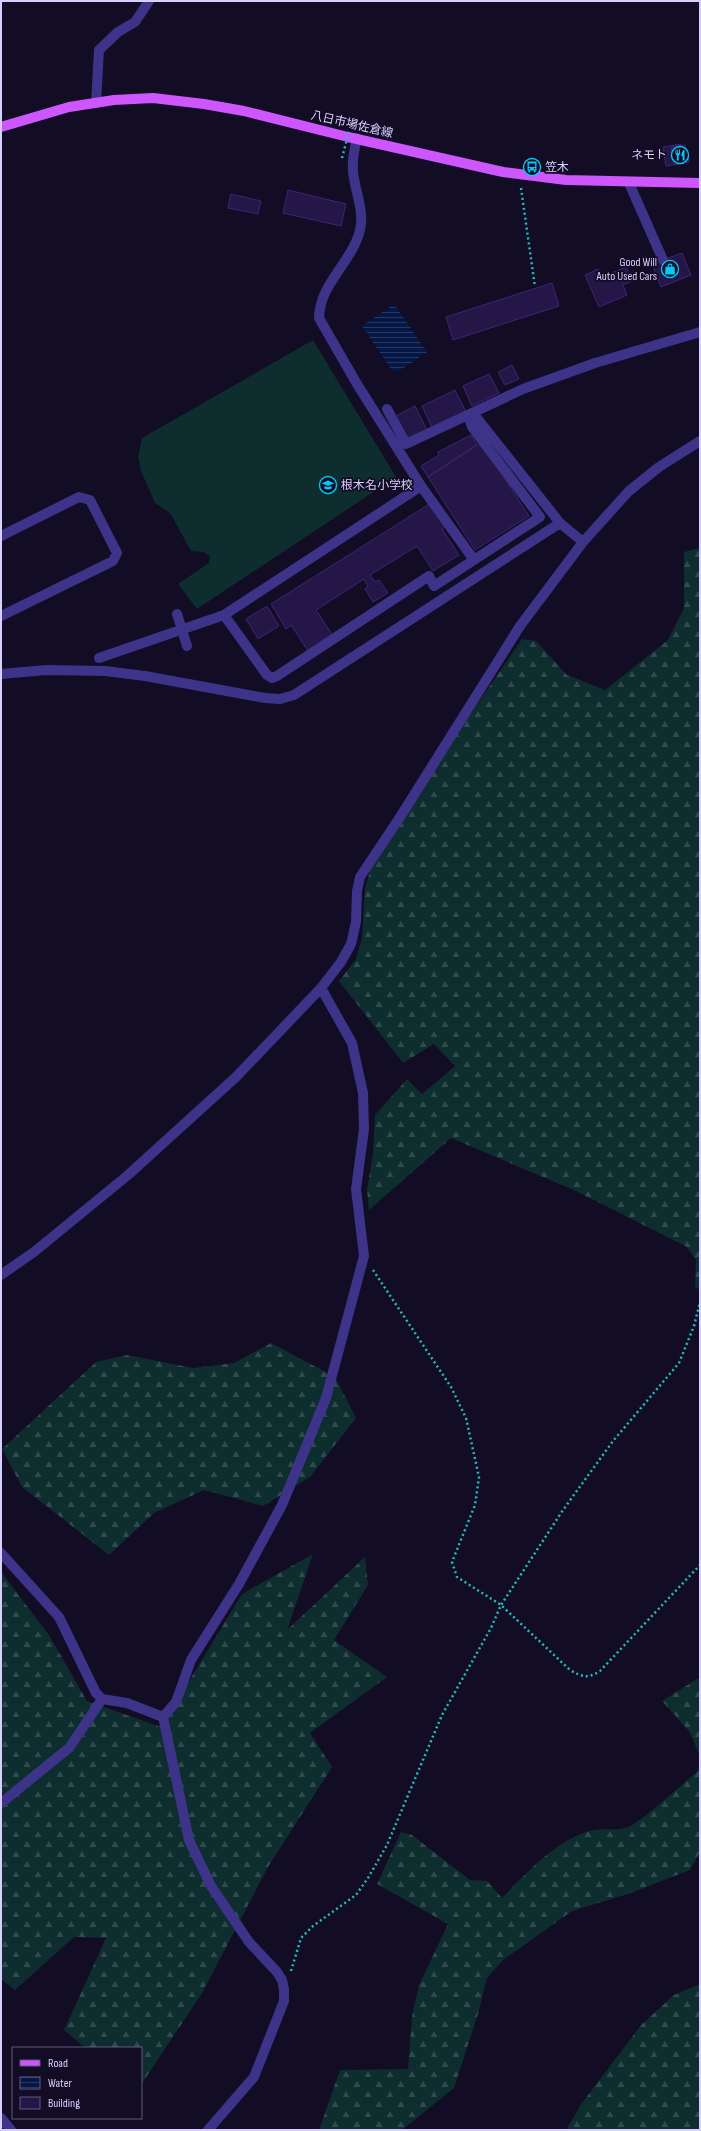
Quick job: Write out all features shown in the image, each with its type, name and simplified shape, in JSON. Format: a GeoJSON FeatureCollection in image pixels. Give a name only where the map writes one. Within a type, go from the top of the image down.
{"type":"FeatureCollection","features":[{"type":"Feature","properties":{"kind":"main road","name":"八日市場佐倉線"},"geometry":{"type":"LineString","coordinates":[[1,127],[70,107],[114,100],[153,98],[204,104],[244,111],[352,138],[503,172],[566,180],[629,183],[700,182]]}},
{"type":"Feature","properties":{"kind":"street"},"geometry":{"type":"LineString","coordinates":[[96,103],[99,50],[118,32],[136,22],[149,1]]}},
{"type":"Feature","properties":{"kind":"street"},"geometry":{"type":"LineString","coordinates":[[352,138],[353,178],[361,207],[361,224],[353,247],[323,296],[319,307],[319,318],[357,384],[421,486],[474,560]]}},
{"type":"Feature","properties":{"kind":"street"},"geometry":{"type":"LineString","coordinates":[[629,183],[664,260]]}},
{"type":"Feature","properties":{"kind":"street"},"geometry":{"type":"LineString","coordinates":[[387,408],[406,444],[523,389],[557,376],[700,332]]}},
{"type":"Feature","properties":{"kind":"street"},"geometry":{"type":"LineString","coordinates":[[473,413],[560,523],[583,542]]}},
{"type":"Feature","properties":{"kind":"street"},"geometry":{"type":"LineString","coordinates":[[224,615],[267,675],[272,678],[429,576],[434,586],[540,517],[472,427],[470,421],[473,413]]}},
{"type":"Feature","properties":{"kind":"street"},"geometry":{"type":"LineString","coordinates":[[1,1275],[34,1252],[128,1175],[236,1077],[321,988],[341,962],[351,944],[356,922],[357,891],[360,877],[402,814],[520,626],[583,542],[629,491],[659,467],[700,441]]}},
{"type":"Feature","properties":{"kind":"street"},"geometry":{"type":"LineString","coordinates":[[99,658],[224,615],[421,486]]}},
{"type":"Feature","properties":{"kind":"street"},"geometry":{"type":"LineString","coordinates":[[1,536],[79,497],[90,500],[117,553],[113,561],[1,616]]}},
{"type":"Feature","properties":{"kind":"street"},"geometry":{"type":"LineString","coordinates":[[1,674],[46,670],[105,671],[144,676],[236,694],[280,699],[294,695],[560,523]]}},
{"type":"Feature","properties":{"kind":"street"},"geometry":{"type":"LineString","coordinates":[[177,614],[187,646]]}},
{"type":"Feature","properties":{"kind":"street"},"geometry":{"type":"LineString","coordinates":[[163,1717],[176,1702],[191,1660],[239,1584],[282,1505],[326,1398],[364,1256],[356,1189],[364,1129],[363,1093],[352,1043],[321,988]]}},
{"type":"Feature","properties":{"kind":"street"},"geometry":{"type":"LineString","coordinates":[[1,1553],[59,1617],[96,1693],[102,1699],[127,1703],[163,1717]]}},
{"type":"Feature","properties":{"kind":"street"},"geometry":{"type":"LineString","coordinates":[[1,1803],[69,1748],[102,1699]]}},
{"type":"Feature","properties":{"kind":"street"},"geometry":{"type":"LineString","coordinates":[[163,1717],[189,1840],[211,1886],[249,1942],[282,1980],[284,2000],[254,2077],[208,2130]]}},
{"type":"Feature","properties":{"kind":"street"},"geometry":{"type":"LineString","coordinates":[[1,2118],[11,2130]]}},
{"type":"Feature","properties":{"kind":"path"},"geometry":{"type":"LineString","coordinates":[[342,158],[352,138],[351,124]]}},
{"type":"Feature","properties":{"kind":"path"},"geometry":{"type":"LineString","coordinates":[[521,188],[536,287]]}},
{"type":"Feature","properties":{"kind":"path"},"geometry":{"type":"LineString","coordinates":[[364,1256],[451,1387],[466,1418],[479,1477],[475,1505],[452,1562],[456,1577],[501,1605],[570,1670],[587,1678],[600,1671],[700,1565]]}},
{"type":"Feature","properties":{"kind":"path"},"geometry":{"type":"LineString","coordinates":[[282,1980],[291,1971],[301,1938],[313,1926],[356,1895],[372,1871],[387,1845],[442,1715],[491,1628],[501,1605],[563,1510],[604,1454],[679,1363],[694,1326],[700,1302]]}},
{"type":"Feature","properties":{"kind":"green space"},"geometry":{"type":"Polygon","coordinates":[[[313,340],[396,477],[197,609],[178,584],[209,563],[210,556],[203,552],[191,551],[170,513],[155,503],[141,471],[138,457],[142,438],[313,340]]]}},
{"type":"Feature","properties":{"kind":"green space"},"geometry":{"type":"Polygon","coordinates":[[[700,548],[700,1290],[695,1287],[696,1260],[687,1247],[576,1191],[451,1138],[369,1210],[367,1190],[373,1153],[375,1115],[407,1079],[422,1094],[455,1066],[434,1044],[403,1063],[339,981],[356,959],[362,938],[365,888],[371,868],[469,716],[522,639],[536,641],[567,675],[605,690],[668,640],[684,608],[684,552],[700,548]]]}},
{"type":"Feature","properties":{"kind":"green space"},"geometry":{"type":"Polygon","coordinates":[[[271,1343],[335,1377],[356,1418],[310,1477],[263,1506],[204,1490],[154,1513],[109,1555],[22,1487],[2,1449],[96,1362],[127,1355],[193,1368],[234,1363],[271,1343]]]}},
{"type":"Feature","properties":{"kind":"green space"},"geometry":{"type":"Polygon","coordinates":[[[313,1554],[287,1630],[365,1557],[368,1585],[334,1640],[387,1677],[310,1733],[332,1767],[268,1867],[202,1993],[142,2083],[142,2047],[84,2047],[64,2030],[106,1938],[74,1937],[15,1990],[1,1979],[1,1572],[49,1635],[87,1701],[161,1727],[242,1594],[313,1554]]]}},
{"type":"Feature","properties":{"kind":"green space"},"geometry":{"type":"Polygon","coordinates":[[[700,1677],[700,1756],[689,1731],[662,1701],[700,1677]]]}},
{"type":"Feature","properties":{"kind":"green space"},"geometry":{"type":"Polygon","coordinates":[[[700,1761],[700,1852],[690,1870],[628,1894],[572,1911],[503,1960],[487,1978],[478,2014],[454,2088],[402,2130],[319,2130],[340,2070],[408,2069],[412,2016],[419,1985],[448,1924],[377,1884],[401,1832],[412,1835],[470,1880],[487,1881],[502,1898],[532,1867],[568,1840],[594,1830],[628,1827],[643,1818],[697,1772],[700,1761]]]}},
{"type":"Feature","properties":{"kind":"green space"},"geometry":{"type":"Polygon","coordinates":[[[700,1984],[700,2130],[566,2130],[582,2103],[642,2024],[674,1995],[700,1984]]]}},
{"type":"Feature","properties":{"kind":"water"},"geometry":{"type":"Polygon","coordinates":[[[394,304],[427,352],[398,372],[397,370],[393,372],[362,326],[394,304]]]}},
{"type":"Feature","properties":{"kind":"building"},"geometry":{"type":"Polygon","coordinates":[[[681,144],[684,163],[666,166],[663,147],[681,144]]]}},
{"type":"Feature","properties":{"kind":"building"},"geometry":{"type":"Polygon","coordinates":[[[685,145],[689,162],[674,165],[671,147],[685,145]]]}},
{"type":"Feature","properties":{"kind":"building"},"geometry":{"type":"Polygon","coordinates":[[[288,190],[346,204],[341,226],[283,213],[288,190]]]}},
{"type":"Feature","properties":{"kind":"building"},"geometry":{"type":"Polygon","coordinates":[[[231,194],[261,201],[258,214],[228,208],[231,194]]]}},
{"type":"Feature","properties":{"kind":"building"},"geometry":{"type":"Polygon","coordinates":[[[682,253],[691,275],[661,287],[652,264],[682,253]]]}},
{"type":"Feature","properties":{"kind":"building"},"geometry":{"type":"Polygon","coordinates":[[[626,267],[632,281],[623,285],[627,295],[599,307],[585,275],[598,269],[602,277],[626,267]]]}},
{"type":"Feature","properties":{"kind":"building"},"geometry":{"type":"Polygon","coordinates":[[[552,283],[559,306],[453,340],[446,317],[552,283]]]}},
{"type":"Feature","properties":{"kind":"building"},"geometry":{"type":"Polygon","coordinates":[[[512,365],[519,379],[505,385],[498,372],[512,365]]]}},
{"type":"Feature","properties":{"kind":"building"},"geometry":{"type":"Polygon","coordinates":[[[489,374],[499,393],[472,406],[463,386],[489,374]]]}},
{"type":"Feature","properties":{"kind":"building"},"geometry":{"type":"Polygon","coordinates":[[[455,390],[466,412],[432,428],[422,406],[455,390]]]}},
{"type":"Feature","properties":{"kind":"building"},"geometry":{"type":"Polygon","coordinates":[[[415,406],[427,430],[408,439],[396,416],[415,406]]]}},
{"type":"Feature","properties":{"kind":"building"},"geometry":{"type":"Polygon","coordinates":[[[471,435],[477,445],[428,477],[421,466],[439,455],[438,452],[471,435]]]}},
{"type":"Feature","properties":{"kind":"building"},"geometry":{"type":"Polygon","coordinates":[[[481,442],[529,516],[475,550],[428,477],[481,442]]]}},
{"type":"Feature","properties":{"kind":"building"},"geometry":{"type":"Polygon","coordinates":[[[431,503],[446,526],[442,529],[459,555],[433,571],[417,546],[370,575],[375,582],[379,580],[388,593],[373,602],[365,589],[368,586],[364,579],[316,610],[333,636],[308,651],[291,625],[286,629],[271,604],[431,503]]]}},
{"type":"Feature","properties":{"kind":"building"},"geometry":{"type":"Polygon","coordinates":[[[267,606],[279,626],[258,639],[246,619],[267,606]]]}},
{"type":"Feature","properties":{"kind":"place","name":"ネモト"},"geometry":{"type":"Point","coordinates":[680,155]}},
{"type":"Feature","properties":{"kind":"place","name":"笠木"},"geometry":{"type":"Point","coordinates":[532,167]}},
{"type":"Feature","properties":{"kind":"place","name":"Good Will Auto Used Cars"},"geometry":{"type":"Point","coordinates":[670,269]}},
{"type":"Feature","properties":{"kind":"place","name":"根木名小学校"},"geometry":{"type":"Point","coordinates":[328,485]}}]}
